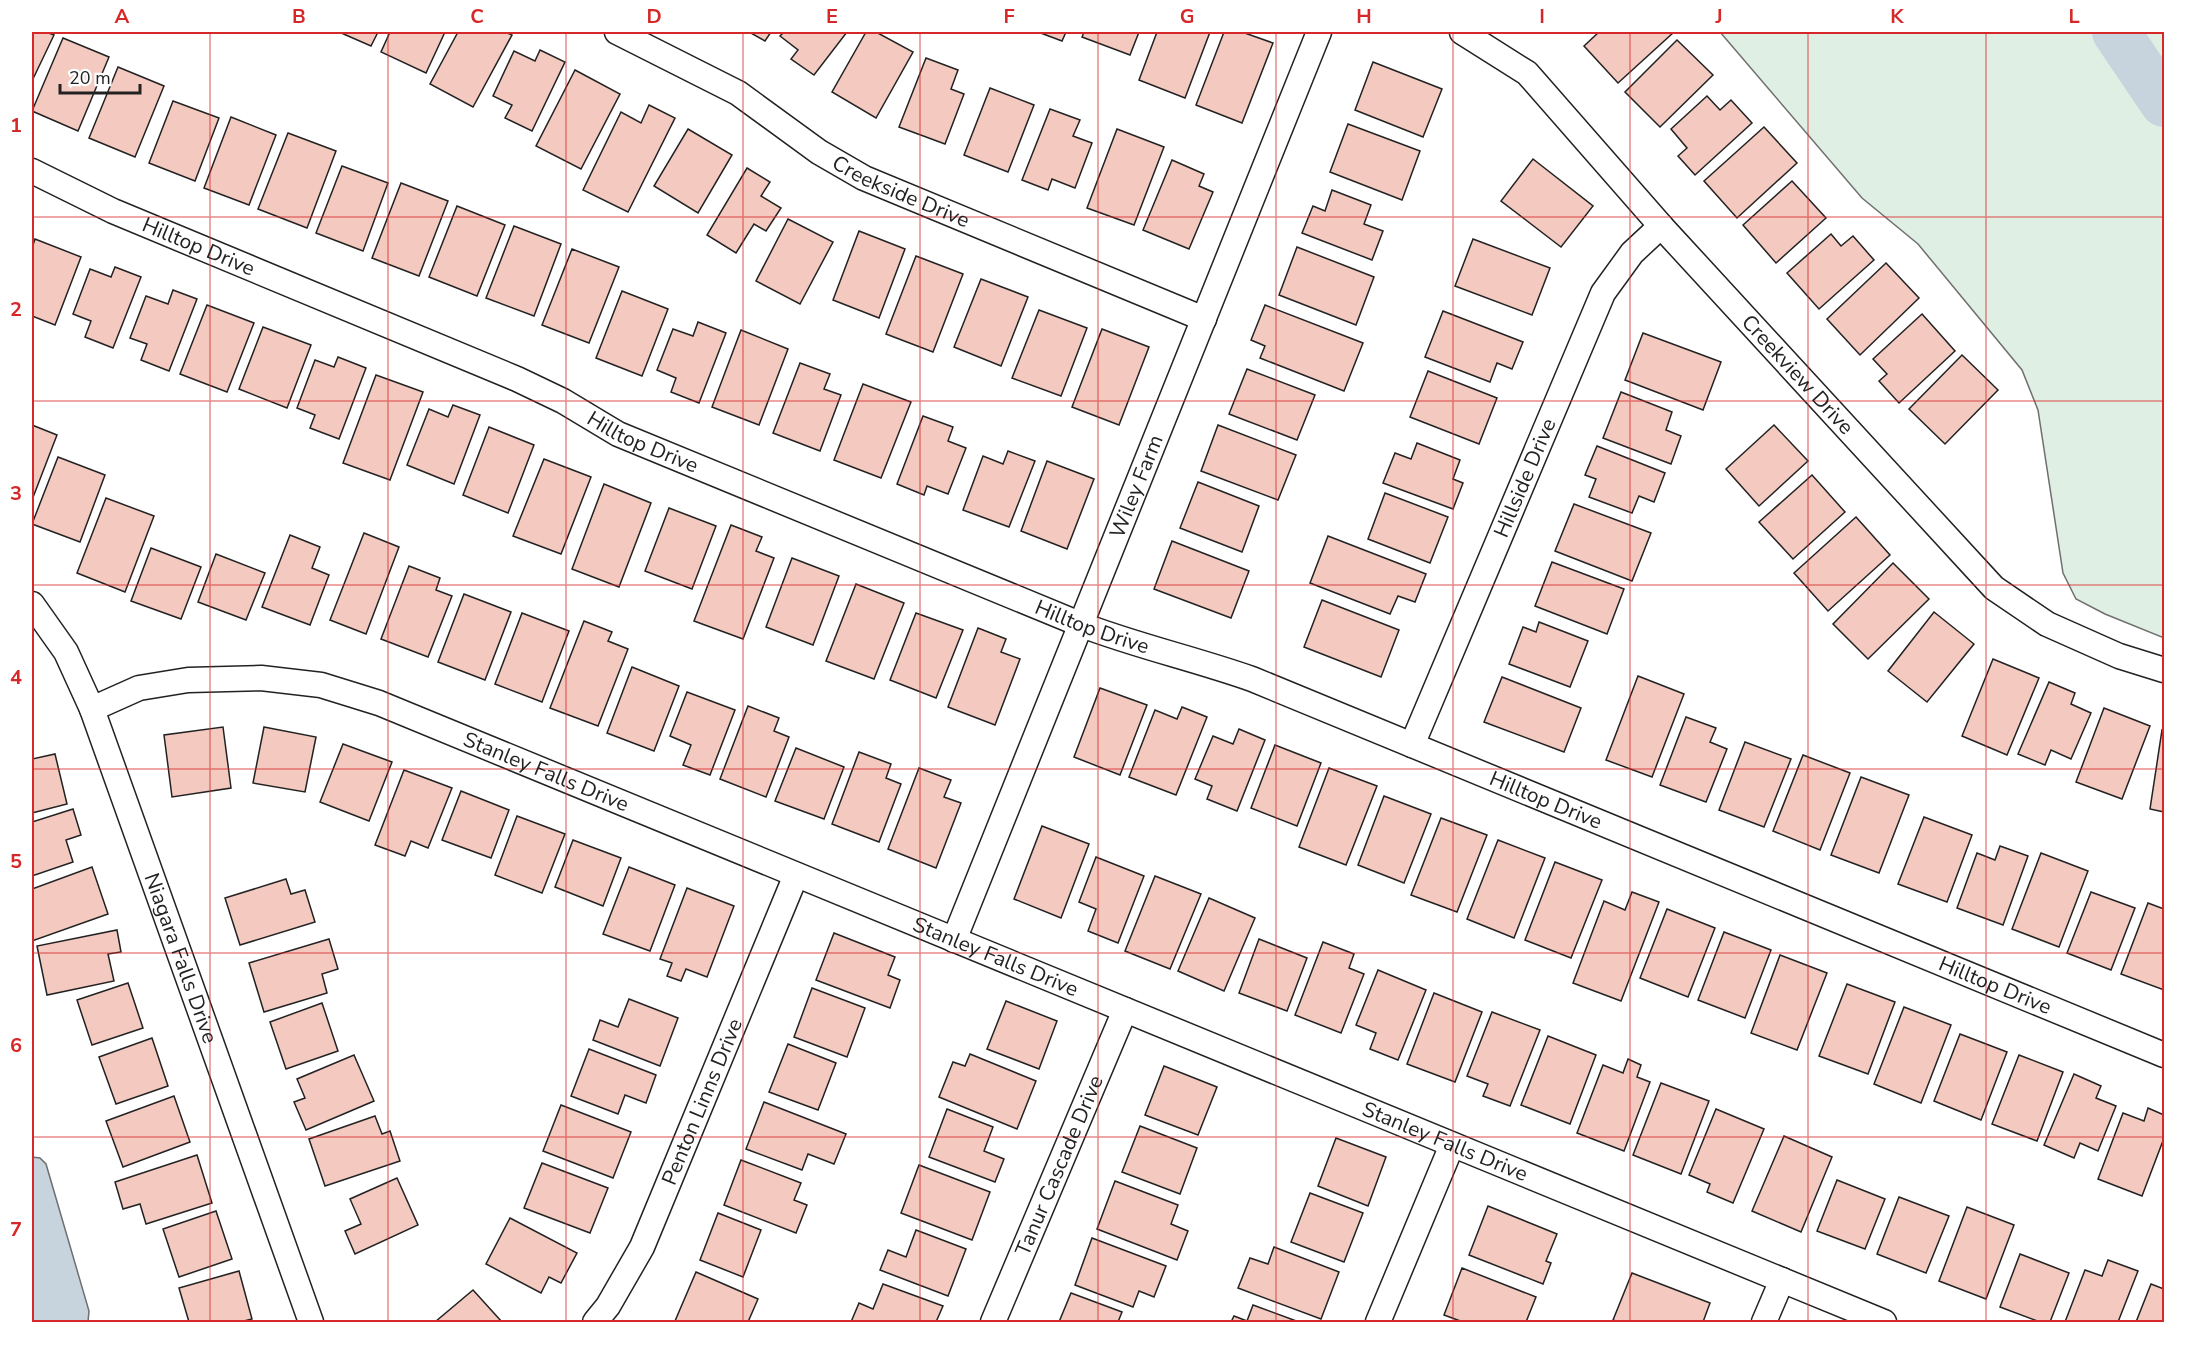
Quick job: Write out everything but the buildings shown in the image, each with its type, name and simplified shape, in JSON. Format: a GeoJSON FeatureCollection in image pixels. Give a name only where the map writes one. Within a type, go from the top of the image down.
{"type":"FeatureCollection","features":[{"type":"Feature","properties":{"kind":"street","name":"Creekside Drive"},"geometry":{"type":"LineString","coordinates":[[617,32],[738,93],[819,152],[864,178],[1204,319]]}},
{"type":"Feature","properties":{"kind":"street","name":"Wiley Farm"},"geometry":{"type":"LineString","coordinates":[[954,940],[1319,32]]}},
{"type":"Feature","properties":{"kind":"street","name":"Creekview Drive"},"geometry":{"type":"LineString","coordinates":[[1462,32],[1527,74],[1661,226],[1994,588],[2047,624],[2119,656],[2164,670]]}},
{"type":"Feature","properties":{"kind":"street","name":"Hilltop Drive"},"geometry":{"type":"LineString","coordinates":[[32,171],[112,211],[517,379],[563,401],[618,434],[1082,625],[1124,641],[1201,661],[1252,678],[2164,1056]]}},
{"type":"Feature","properties":{"kind":"street","name":"Hillside Drive"},"geometry":{"type":"LineString","coordinates":[[1412,745],[1603,293],[1632,253],[1661,226]]}},
{"type":"Feature","properties":{"kind":"street","name":"Niagara Falls Drive"},"geometry":{"type":"LineString","coordinates":[[32,604],[66,652],[92,710],[311,1323]]}},
{"type":"Feature","properties":{"kind":"street","name":"Stanley Falls Drive"},"geometry":{"type":"LineString","coordinates":[[92,710],[139,688],[188,680],[261,678],[321,685],[379,703],[1884,1323]]}},
{"type":"Feature","properties":{"kind":"street","name":"Penton Linns Drive"},"geometry":{"type":"LineString","coordinates":[[595,1323],[608,1306],[642,1247],[796,875]]}},
{"type":"Feature","properties":{"kind":"street","name":"Tanur Cascade Drive"},"geometry":{"type":"LineString","coordinates":[[993,1323],[1125,1010]]}},
{"type":"Feature","properties":{"kind":"street"},"geometry":{"type":"LineString","coordinates":[[1378,1323],[1452,1145]]}},
{"type":"Feature","properties":{"kind":"street"},"geometry":{"type":"LineString","coordinates":[[1764,1323],[1782,1280]]}},
{"type":"Feature","properties":{"kind":"green space"},"geometry":{"type":"Polygon","coordinates":[[[1720,32],[2164,32],[2164,638],[2105,614],[2076,599],[2063,573],[2038,410],[2022,370],[1918,244],[1862,198],[1720,32]]]}},
{"type":"Feature","properties":{"kind":"shaded area"},"geometry":{"type":"Polygon","coordinates":[[[32,1157],[40,1158],[46,1164],[89,1311],[88,1322],[32,1322],[32,1157]]]}},
{"type":"Feature","properties":{"kind":"waterway"},"geometry":{"type":"LineString","coordinates":[[2116,32],[2164,103]]}}]}
